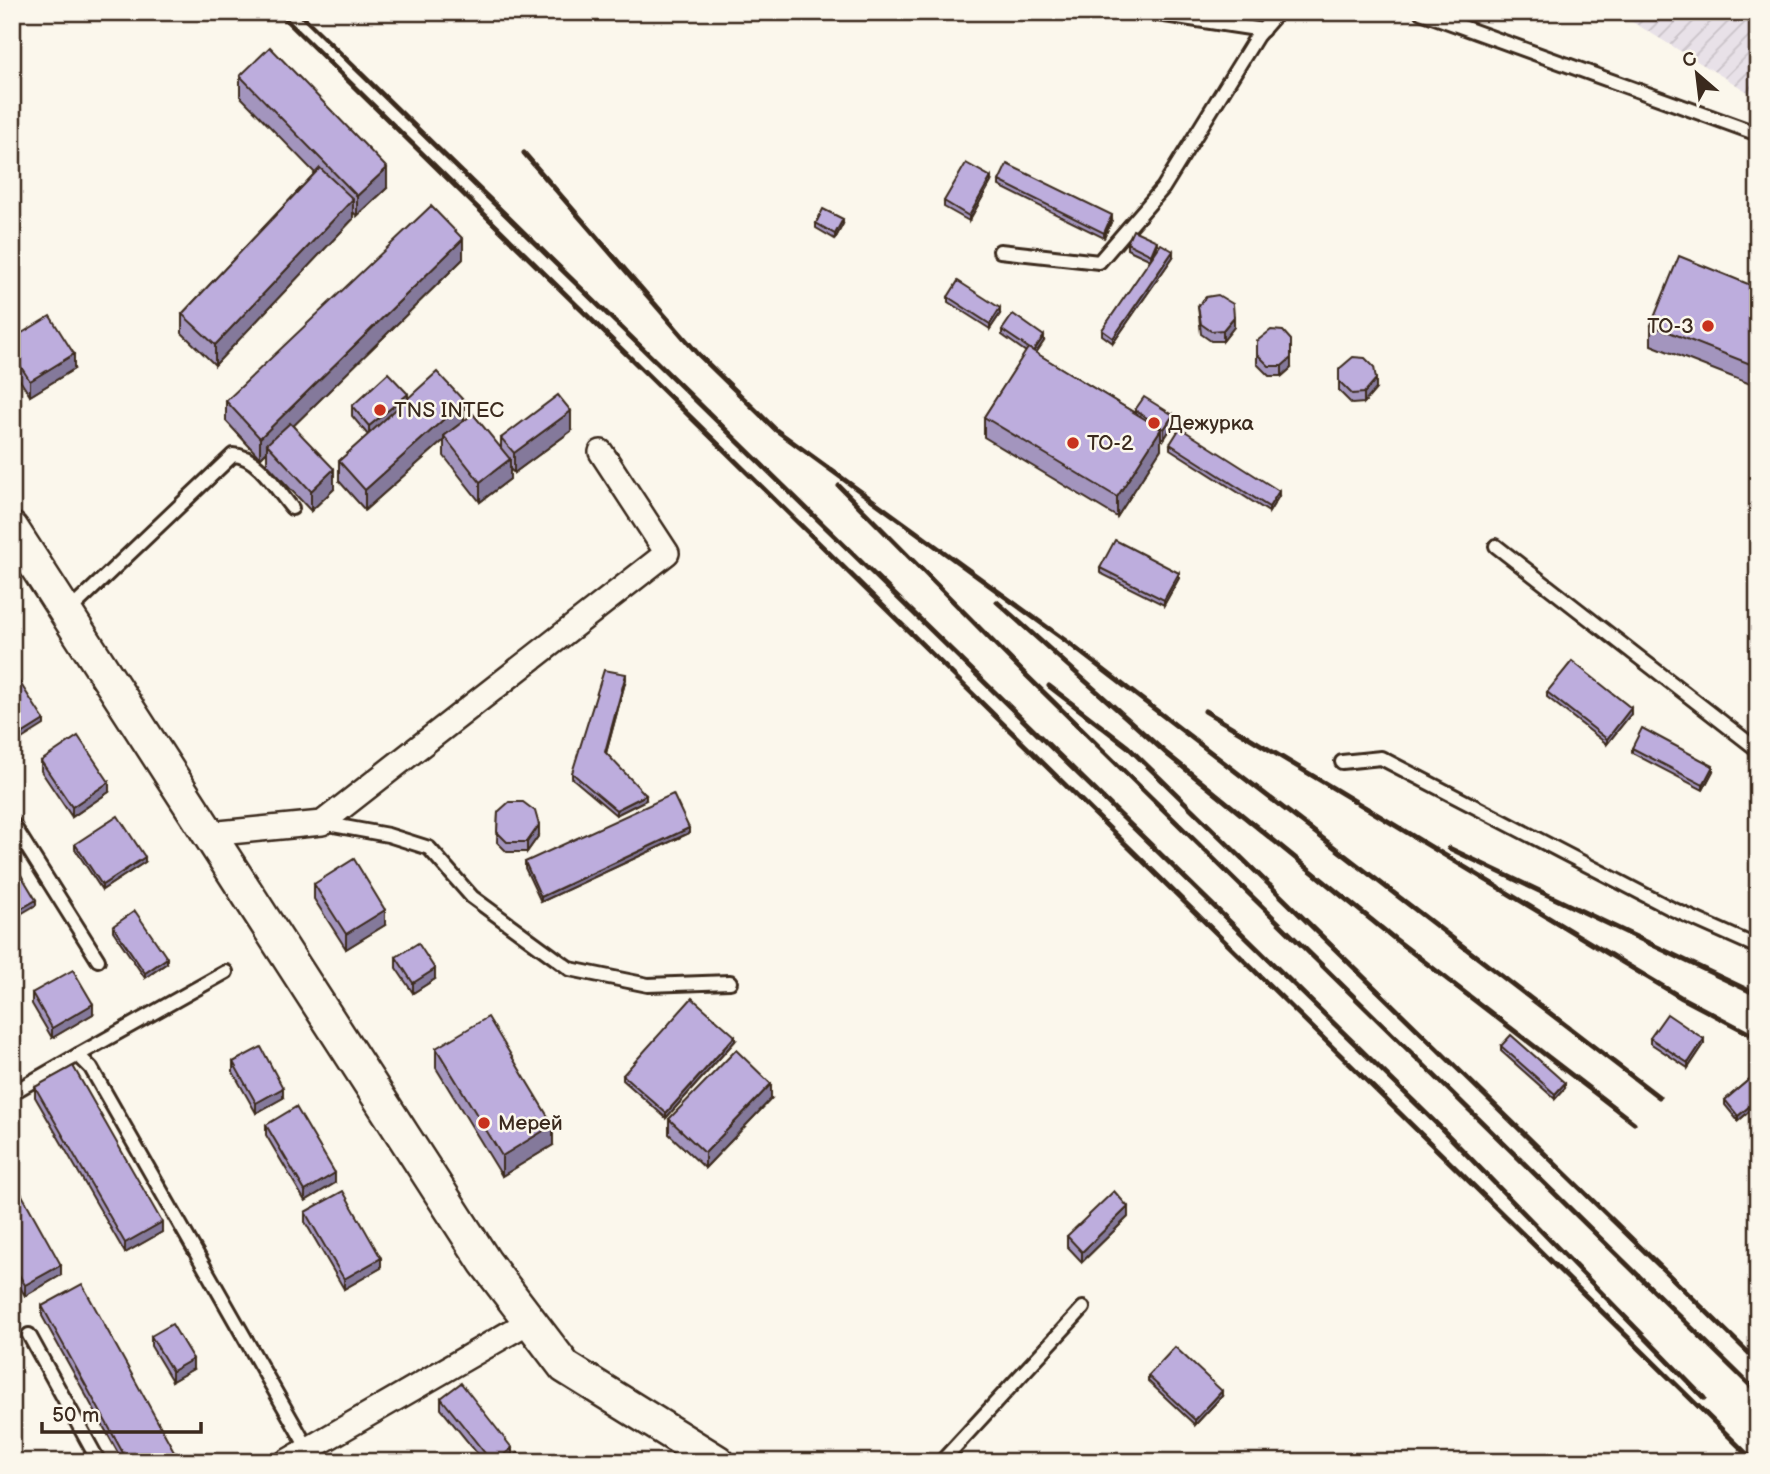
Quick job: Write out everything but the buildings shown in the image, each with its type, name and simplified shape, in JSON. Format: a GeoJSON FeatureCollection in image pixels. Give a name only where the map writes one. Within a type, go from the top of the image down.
{"type":"FeatureCollection","features":[{"type":"Feature","properties":{"kind":"street"},"geometry":{"type":"LineString","coordinates":[[209,834],[322,823],[667,553],[601,452]]}},
{"type":"Feature","properties":{"kind":"street"},"geometry":{"type":"LineString","coordinates":[[18,550],[67,613],[485,1262],[565,1367],[718,1462]]}},
{"type":"Feature","properties":{"kind":"street"},"geometry":{"type":"LineString","coordinates":[[286,1462],[530,1321]]}},
{"type":"Feature","properties":{"kind":"lane"},"geometry":{"type":"LineString","coordinates":[[1145,12],[1263,30]]}},
{"type":"Feature","properties":{"kind":"lane"},"geometry":{"type":"LineString","coordinates":[[1000,251],[1099,262],[1163,188],[1263,30],[1278,12]]}},
{"type":"Feature","properties":{"kind":"lane"},"geometry":{"type":"LineString","coordinates":[[1421,12],[1758,134]]}},
{"type":"Feature","properties":{"kind":"lane"},"geometry":{"type":"LineString","coordinates":[[67,613],[233,455],[242,455],[253,463],[292,508]]}},
{"type":"Feature","properties":{"kind":"lane"},"geometry":{"type":"LineString","coordinates":[[1496,546],[1758,750]]}},
{"type":"Feature","properties":{"kind":"lane"},"geometry":{"type":"LineString","coordinates":[[1342,762],[1381,758],[1670,908],[1758,947]]}},
{"type":"Feature","properties":{"kind":"lane"},"geometry":{"type":"LineString","coordinates":[[12,823],[98,960]]}},
{"type":"Feature","properties":{"kind":"lane"},"geometry":{"type":"LineString","coordinates":[[322,823],[388,835],[429,848],[472,897],[570,969],[648,985],[730,982]]}},
{"type":"Feature","properties":{"kind":"lane"},"geometry":{"type":"LineString","coordinates":[[12,1093],[226,972]]}},
{"type":"Feature","properties":{"kind":"lane"},"geometry":{"type":"LineString","coordinates":[[78,1055],[91,1068],[308,1449]]}},
{"type":"Feature","properties":{"kind":"lane"},"geometry":{"type":"LineString","coordinates":[[941,1462],[1083,1308]]}},
{"type":"Feature","properties":{"kind":"lane"},"geometry":{"type":"LineString","coordinates":[[29,1335],[99,1462]]}},
{"type":"Feature","properties":{"kind":"shaded area"},"geometry":{"type":"Polygon","coordinates":[[[1616,12],[1758,12],[1758,98],[1616,12]]]}},
{"type":"Feature","properties":{"kind":"railway"},"geometry":{"type":"LineString","coordinates":[[278,12],[1755,1462]]}},
{"type":"Feature","properties":{"kind":"railway"},"geometry":{"type":"LineString","coordinates":[[298,12],[1439,1126],[1704,1398]]}},
{"type":"Feature","properties":{"kind":"railway"},"geometry":{"type":"LineString","coordinates":[[524,153],[698,354],[776,430],[1066,641],[1659,1097]]}},
{"type":"Feature","properties":{"kind":"railway"},"geometry":{"type":"LineString","coordinates":[[839,486],[1023,672],[1758,1393]]}},
{"type":"Feature","properties":{"kind":"railway"},"geometry":{"type":"LineString","coordinates":[[997,602],[1167,754],[1395,939],[1634,1123]]}},
{"type":"Feature","properties":{"kind":"railway"},"geometry":{"type":"LineString","coordinates":[[1049,686],[1128,747],[1758,1362]]}},
{"type":"Feature","properties":{"kind":"railway"},"geometry":{"type":"LineString","coordinates":[[1205,711],[1682,998],[1758,1038]]}},
{"type":"Feature","properties":{"kind":"railway"},"geometry":{"type":"LineString","coordinates":[[1449,848],[1758,995]]}},
{"type":"Feature","properties":{"kind":"place","name":"ТО-3"},"geometry":{"type":"Point","coordinates":[1708,326]}},
{"type":"Feature","properties":{"kind":"place","name":"TNS INTEC"},"geometry":{"type":"Point","coordinates":[380,410]}},
{"type":"Feature","properties":{"kind":"place","name":"Дежурка"},"geometry":{"type":"Point","coordinates":[1154,423]}},
{"type":"Feature","properties":{"kind":"place","name":"ТО-2"},"geometry":{"type":"Point","coordinates":[1073,443]}},
{"type":"Feature","properties":{"kind":"place","name":"Мерей"},"geometry":{"type":"Point","coordinates":[484,1123]}}]}
